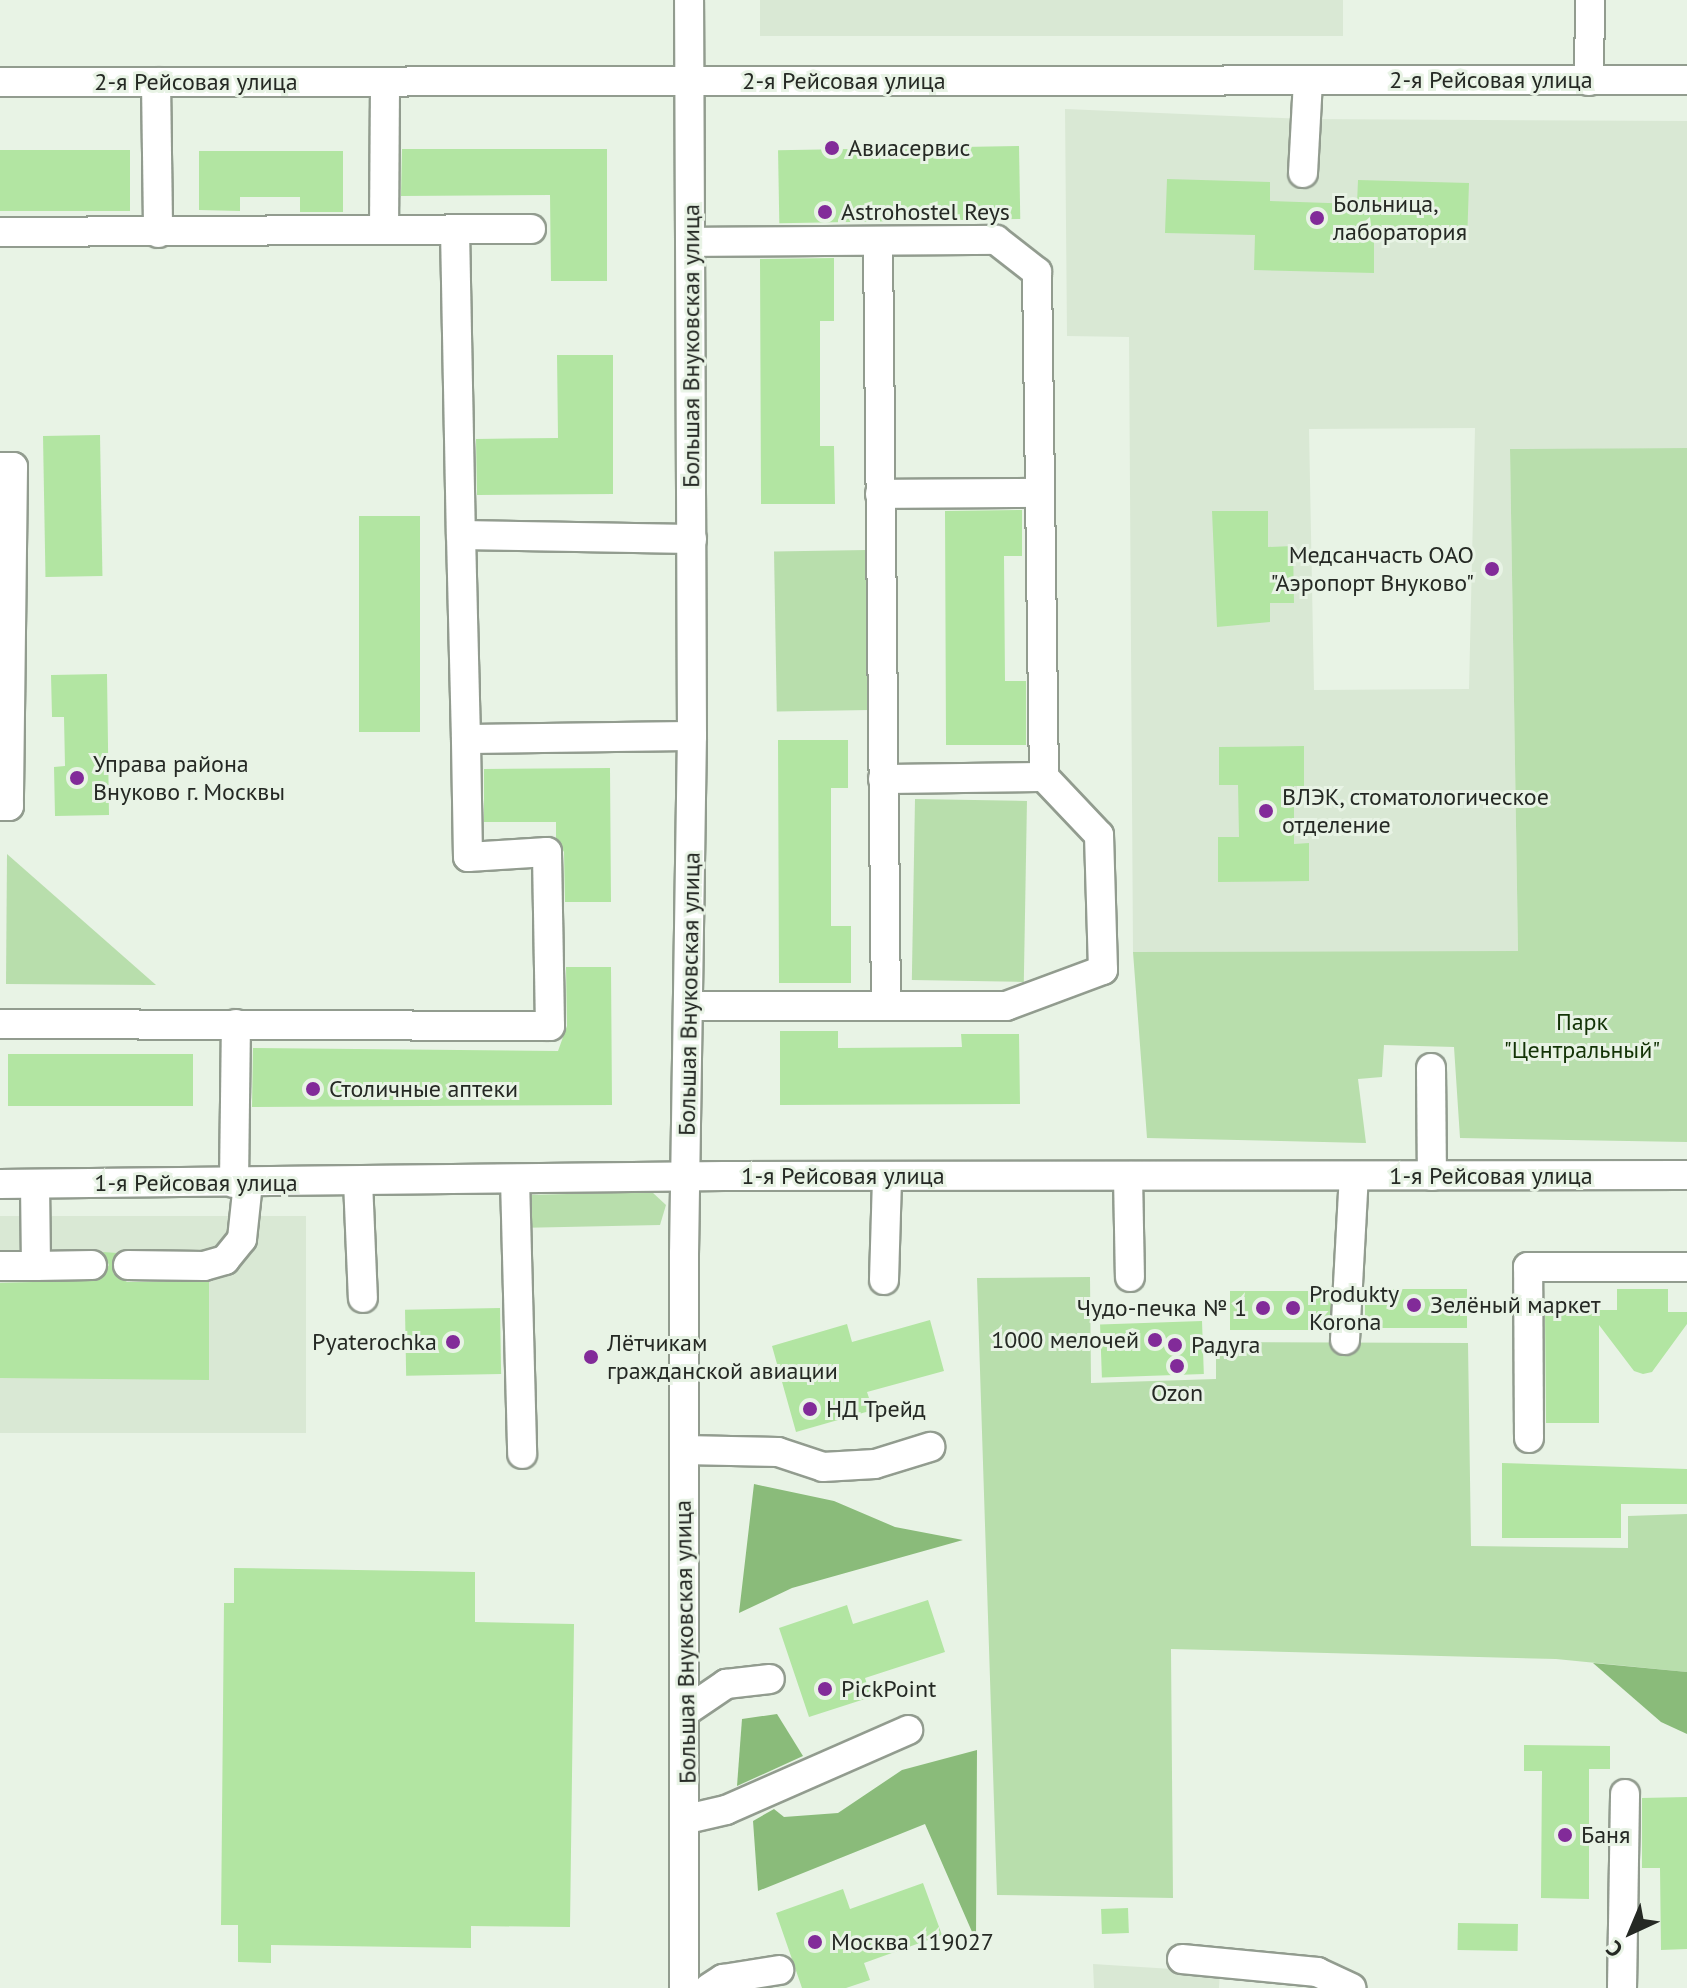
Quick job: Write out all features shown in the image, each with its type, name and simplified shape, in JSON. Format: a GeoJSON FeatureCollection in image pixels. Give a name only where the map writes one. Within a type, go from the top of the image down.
{"type":"FeatureCollection","features":[{"type":"Feature","properties":{"kind":"street","name":"Большая Внуковская улица"},"geometry":{"type":"LineString","coordinates":[[684,1988],[687,1819],[684,1450],[692,736],[689,0]]}},
{"type":"Feature","properties":{"kind":"street"},"geometry":{"type":"LineString","coordinates":[[1589,81],[1590,0]]}},
{"type":"Feature","properties":{"kind":"street"},"geometry":{"type":"LineString","coordinates":[[1303,173],[1308,80]]}},
{"type":"Feature","properties":{"kind":"street","name":"2-я Рейсовая улица"},"geometry":{"type":"LineString","coordinates":[[0,82],[1687,80]]}},
{"type":"Feature","properties":{"kind":"street"},"geometry":{"type":"LineString","coordinates":[[156,82],[158,233]]}},
{"type":"Feature","properties":{"kind":"street"},"geometry":{"type":"LineString","coordinates":[[384,230],[385,82]]}},
{"type":"Feature","properties":{"kind":"street"},"geometry":{"type":"LineString","coordinates":[[0,232],[531,229]]}},
{"type":"Feature","properties":{"kind":"street"},"geometry":{"type":"LineString","coordinates":[[0,1024],[550,1026],[547,852],[468,857],[455,230]]}},
{"type":"Feature","properties":{"kind":"street"},"geometry":{"type":"LineString","coordinates":[[690,242],[996,240],[1037,272],[1044,777],[1099,835],[1103,970],[1006,1006],[690,1006]]}},
{"type":"Feature","properties":{"kind":"street"},"geometry":{"type":"LineString","coordinates":[[878,243],[886,1006]]}},
{"type":"Feature","properties":{"kind":"street"},"geometry":{"type":"LineString","coordinates":[[0,467],[13,467],[9,806],[0,806]]}},
{"type":"Feature","properties":{"kind":"street"},"geometry":{"type":"LineString","coordinates":[[880,494],[1039,493]]}},
{"type":"Feature","properties":{"kind":"street"},"geometry":{"type":"LineString","coordinates":[[461,535],[692,539]]}},
{"type":"Feature","properties":{"kind":"street"},"geometry":{"type":"LineString","coordinates":[[466,739],[692,736]]}},
{"type":"Feature","properties":{"kind":"street"},"geometry":{"type":"LineString","coordinates":[[883,779],[1044,777]]}},
{"type":"Feature","properties":{"kind":"street"},"geometry":{"type":"LineString","coordinates":[[128,1265],[204,1266],[225,1260],[242,1239],[236,1024]]}},
{"type":"Feature","properties":{"kind":"street"},"geometry":{"type":"LineString","coordinates":[[1431,1068],[1432,1176]]}},
{"type":"Feature","properties":{"kind":"street","name":"1-я Рейсовая улица"},"geometry":{"type":"LineString","coordinates":[[0,1184],[686,1177],[1687,1175]]}},
{"type":"Feature","properties":{"kind":"street"},"geometry":{"type":"LineString","coordinates":[[884,1280],[887,1176]]}},
{"type":"Feature","properties":{"kind":"street"},"geometry":{"type":"LineString","coordinates":[[1128,1176],[1130,1277]]}},
{"type":"Feature","properties":{"kind":"street"},"geometry":{"type":"LineString","coordinates":[[1345,1340],[1354,1176]]}},
{"type":"Feature","properties":{"kind":"street"},"geometry":{"type":"LineString","coordinates":[[515,1179],[522,1454]]}},
{"type":"Feature","properties":{"kind":"street"},"geometry":{"type":"LineString","coordinates":[[358,1181],[363,1298]]}},
{"type":"Feature","properties":{"kind":"street"},"geometry":{"type":"LineString","coordinates":[[35,1184],[36,1266]]}},
{"type":"Feature","properties":{"kind":"street"},"geometry":{"type":"LineString","coordinates":[[0,1266],[92,1265]]}},
{"type":"Feature","properties":{"kind":"street"},"geometry":{"type":"LineString","coordinates":[[1529,1438],[1528,1267],[1687,1267]]}},
{"type":"Feature","properties":{"kind":"street"},"geometry":{"type":"LineString","coordinates":[[684,1450],[778,1452],[823,1467],[875,1464],[930,1447]]}},
{"type":"Feature","properties":{"kind":"street"},"geometry":{"type":"LineString","coordinates":[[685,1712],[726,1684],[770,1679]]}},
{"type":"Feature","properties":{"kind":"street"},"geometry":{"type":"LineString","coordinates":[[687,1819],[726,1810],[908,1730]]}},
{"type":"Feature","properties":{"kind":"street"},"geometry":{"type":"LineString","coordinates":[[1622,1988],[1625,1794]]}},
{"type":"Feature","properties":{"kind":"street"},"geometry":{"type":"LineString","coordinates":[[1182,1959],[1317,1972],[1351,1988]]}},
{"type":"Feature","properties":{"kind":"street"},"geometry":{"type":"LineString","coordinates":[[709,1988],[723,1979],[779,1970]]}},
{"type":"Feature","properties":{"kind":"shaded area"},"geometry":{"type":"Polygon","coordinates":[[[760,0],[1343,0],[1343,36],[760,36],[760,0]]]}},
{"type":"Feature","properties":{"kind":"shaded area","name":"Медсанчасть ОАО \"Аэропорт Внуково\""},"geometry":{"type":"Polygon","coordinates":[[[1065,109],[1305,119],[1687,121],[1687,448],[1510,450],[1518,952],[1133,952],[1129,337],[1067,336],[1065,109]],[[1475,428],[1309,429],[1314,690],[1469,689],[1475,428]]]}},
{"type":"Feature","properties":{"kind":"shaded area"},"geometry":{"type":"Polygon","coordinates":[[[0,1216],[306,1216],[306,1433],[0,1433],[0,1216]]]}},
{"type":"Feature","properties":{"kind":"shaded area"},"geometry":{"type":"Polygon","coordinates":[[[1093,1964],[1220,1972],[1219,1988],[1094,1988],[1093,1964]]]}},
{"type":"Feature","properties":{"kind":"green space","name":"Парк \"Центральный\""},"geometry":{"type":"Polygon","coordinates":[[[1687,448],[1687,1142],[1460,1138],[1454,1047],[1384,1045],[1382,1077],[1358,1079],[1366,1143],[1147,1138],[1133,952],[1518,951],[1510,449],[1687,448]]]}},
{"type":"Feature","properties":{"kind":"green space"},"geometry":{"type":"Polygon","coordinates":[[[867,550],[870,710],[777,712],[774,552],[867,550]]]}},
{"type":"Feature","properties":{"kind":"green space"},"geometry":{"type":"Polygon","coordinates":[[[915,799],[1027,801],[1024,982],[912,980],[915,799]]]}},
{"type":"Feature","properties":{"kind":"green space"},"geometry":{"type":"Polygon","coordinates":[[[7,854],[156,985],[6,984],[7,854]]]}},
{"type":"Feature","properties":{"kind":"green space"},"geometry":{"type":"Polygon","coordinates":[[[652,1192],[666,1205],[660,1225],[516,1228],[525,1195],[652,1192]]]}},
{"type":"Feature","properties":{"kind":"green space"},"geometry":{"type":"Polygon","coordinates":[[[1090,1277],[1091,1383],[1216,1379],[1216,1342],[1468,1343],[1471,1546],[1628,1548],[1628,1516],[1687,1514],[1687,1672],[1556,1659],[1171,1649],[1173,1898],[997,1895],[977,1278],[1090,1277]]]}},
{"type":"Feature","properties":{"kind":"green space"},"geometry":{"type":"Polygon","coordinates":[[[754,1484],[834,1501],[895,1527],[963,1540],[792,1588],[739,1613],[754,1484]]]}},
{"type":"Feature","properties":{"kind":"green space"},"geometry":{"type":"Polygon","coordinates":[[[1593,1663],[1687,1672],[1687,1734],[1661,1722],[1593,1663]]]}},
{"type":"Feature","properties":{"kind":"green space"},"geometry":{"type":"Polygon","coordinates":[[[777,1714],[803,1756],[737,1786],[742,1719],[777,1714]]]}},
{"type":"Feature","properties":{"kind":"green space"},"geometry":{"type":"Polygon","coordinates":[[[977,1750],[976,1941],[925,1824],[758,1891],[753,1821],[774,1809],[784,1817],[838,1813],[902,1770],[977,1750]]]}},
{"type":"Feature","properties":{"kind":"building"},"geometry":{"type":"Polygon","coordinates":[[[1019,146],[1020,219],[779,223],[778,150],[1019,146]]]}},
{"type":"Feature","properties":{"kind":"building"},"geometry":{"type":"Polygon","coordinates":[[[402,149],[607,149],[607,281],[551,281],[550,195],[401,196],[402,149]]]}},
{"type":"Feature","properties":{"kind":"building"},"geometry":{"type":"Polygon","coordinates":[[[0,150],[130,150],[130,211],[0,211],[0,150]]]}},
{"type":"Feature","properties":{"kind":"building"},"geometry":{"type":"Polygon","coordinates":[[[199,151],[343,151],[343,212],[300,212],[300,197],[240,197],[240,211],[199,210],[199,151]]]}},
{"type":"Feature","properties":{"kind":"building","name":"Больница, лаборатория"},"geometry":{"type":"Polygon","coordinates":[[[1167,179],[1270,182],[1270,201],[1357,204],[1358,180],[1469,183],[1467,243],[1374,240],[1374,273],[1254,270],[1255,235],[1165,233],[1167,179]]]}},
{"type":"Feature","properties":{"kind":"building"},"geometry":{"type":"Polygon","coordinates":[[[834,258],[834,321],[820,321],[820,446],[834,446],[835,504],[761,504],[760,259],[834,258]]]}},
{"type":"Feature","properties":{"kind":"building"},"geometry":{"type":"Polygon","coordinates":[[[557,355],[613,355],[613,494],[477,495],[476,439],[558,438],[557,355]]]}},
{"type":"Feature","properties":{"kind":"building"},"geometry":{"type":"Polygon","coordinates":[[[100,435],[102,576],[45,577],[43,436],[100,435]]]}},
{"type":"Feature","properties":{"kind":"building"},"geometry":{"type":"Polygon","coordinates":[[[1022,510],[1022,556],[1004,556],[1005,681],[1026,681],[1026,745],[946,745],[945,511],[1022,510]]]}},
{"type":"Feature","properties":{"kind":"building"},"geometry":{"type":"Polygon","coordinates":[[[1212,511],[1268,511],[1268,547],[1293,546],[1294,603],[1270,603],[1270,622],[1217,627],[1212,511]]]}},
{"type":"Feature","properties":{"kind":"building"},"geometry":{"type":"Polygon","coordinates":[[[359,516],[420,516],[420,732],[359,732],[359,516]]]}},
{"type":"Feature","properties":{"kind":"building"},"geometry":{"type":"Polygon","coordinates":[[[107,674],[109,815],[55,816],[54,767],[65,766],[64,717],[52,717],[51,675],[107,674]]]}},
{"type":"Feature","properties":{"kind":"building"},"geometry":{"type":"Polygon","coordinates":[[[778,740],[848,740],[848,788],[831,788],[831,926],[851,926],[851,983],[779,983],[778,740]]]}},
{"type":"Feature","properties":{"kind":"building","name":"ВЛЭК, стоматологическое отделение"},"geometry":{"type":"Polygon","coordinates":[[[1304,746],[1304,786],[1294,786],[1294,844],[1309,843],[1309,881],[1218,882],[1218,837],[1239,837],[1238,785],[1219,785],[1219,747],[1304,746]]]}},
{"type":"Feature","properties":{"kind":"building"},"geometry":{"type":"Polygon","coordinates":[[[610,768],[611,902],[565,902],[564,852],[556,838],[556,822],[484,822],[484,769],[610,768]]]}},
{"type":"Feature","properties":{"kind":"building"},"geometry":{"type":"Polygon","coordinates":[[[566,967],[611,967],[612,1105],[252,1107],[253,1048],[558,1051],[567,1026],[566,967]]]}},
{"type":"Feature","properties":{"kind":"building"},"geometry":{"type":"Polygon","coordinates":[[[780,1031],[838,1031],[838,1048],[962,1047],[961,1034],[1019,1034],[1020,1104],[780,1105],[780,1031]]]}},
{"type":"Feature","properties":{"kind":"building"},"geometry":{"type":"Polygon","coordinates":[[[8,1054],[193,1054],[193,1106],[8,1106],[8,1054]]]}},
{"type":"Feature","properties":{"kind":"building"},"geometry":{"type":"Polygon","coordinates":[[[103,1252],[117,1253],[113,1273],[127,1282],[209,1282],[209,1380],[0,1378],[0,1283],[100,1280],[109,1265],[103,1252]]]}},
{"type":"Feature","properties":{"kind":"building"},"geometry":{"type":"Polygon","coordinates":[[[1365,1289],[1467,1289],[1467,1328],[1365,1328],[1365,1289]]]}},
{"type":"Feature","properties":{"kind":"building"},"geometry":{"type":"Polygon","coordinates":[[[1617,1289],[1668,1289],[1668,1312],[1687,1312],[1687,1324],[1652,1372],[1643,1374],[1634,1371],[1599,1325],[1599,1423],[1546,1423],[1545,1310],[1617,1310],[1617,1289]]]}},
{"type":"Feature","properties":{"kind":"building"},"geometry":{"type":"Polygon","coordinates":[[[1230,1291],[1331,1291],[1331,1330],[1230,1330],[1230,1291]]]}},
{"type":"Feature","properties":{"kind":"building","name":"Pyaterochka"},"geometry":{"type":"Polygon","coordinates":[[[500,1308],[501,1374],[406,1376],[405,1310],[500,1308]]]}},
{"type":"Feature","properties":{"kind":"building"},"geometry":{"type":"Polygon","coordinates":[[[930,1320],[944,1371],[867,1392],[873,1410],[796,1432],[772,1346],[847,1324],[852,1342],[930,1320]]]}},
{"type":"Feature","properties":{"kind":"building"},"geometry":{"type":"Polygon","coordinates":[[[1202,1321],[1204,1374],[1102,1378],[1100,1325],[1202,1321]]]}},
{"type":"Feature","properties":{"kind":"building"},"geometry":{"type":"Polygon","coordinates":[[[1502,1463],[1687,1469],[1687,1504],[1621,1504],[1621,1538],[1502,1538],[1502,1463]]]}},
{"type":"Feature","properties":{"kind":"building"},"geometry":{"type":"Polygon","coordinates":[[[234,1568],[475,1572],[475,1622],[574,1624],[570,1927],[471,1926],[471,1948],[271,1945],[271,1963],[238,1962],[238,1925],[221,1925],[224,1603],[234,1603],[234,1568]]]}},
{"type":"Feature","properties":{"kind":"building"},"geometry":{"type":"Polygon","coordinates":[[[928,1600],[945,1652],[865,1678],[871,1697],[809,1717],[779,1628],[847,1605],[853,1624],[928,1600]]]}},
{"type":"Feature","properties":{"kind":"building","name":"Баня"},"geometry":{"type":"Polygon","coordinates":[[[1524,1745],[1610,1746],[1610,1769],[1589,1769],[1589,1899],[1541,1898],[1542,1771],[1524,1771],[1524,1745]]]}},
{"type":"Feature","properties":{"kind":"building"},"geometry":{"type":"Polygon","coordinates":[[[1687,1797],[1687,1949],[1661,1950],[1660,1868],[1642,1868],[1642,1798],[1687,1797]]]}},
{"type":"Feature","properties":{"kind":"building"},"geometry":{"type":"Polygon","coordinates":[[[923,1883],[942,1935],[864,1963],[870,1980],[846,1988],[802,1988],[776,1913],[843,1889],[850,1909],[923,1883]]]}},
{"type":"Feature","properties":{"kind":"building"},"geometry":{"type":"Polygon","coordinates":[[[1128,1908],[1129,1933],[1102,1934],[1101,1909],[1128,1908]]]}},
{"type":"Feature","properties":{"kind":"building"},"geometry":{"type":"Polygon","coordinates":[[[1458,1923],[1518,1924],[1518,1951],[1458,1950],[1458,1923]]]}},
{"type":"Feature","properties":{"kind":"place","name":"Авиасервис"},"geometry":{"type":"Point","coordinates":[832,148]}},
{"type":"Feature","properties":{"kind":"place","name":"Astrohostel Reys"},"geometry":{"type":"Point","coordinates":[825,212]}},
{"type":"Feature","properties":{"kind":"place","name":"Больница, лаборатория"},"geometry":{"type":"Point","coordinates":[1317,218]}},
{"type":"Feature","properties":{"kind":"place","name":"Медсанчасть ОАО \"Аэропорт Внуково\""},"geometry":{"type":"Point","coordinates":[1492,569]}},
{"type":"Feature","properties":{"kind":"place","name":"Управа района Внуково г. Москвы"},"geometry":{"type":"Point","coordinates":[77,778]}},
{"type":"Feature","properties":{"kind":"place","name":"ВЛЭК, стоматологическое отделение"},"geometry":{"type":"Point","coordinates":[1266,811]}},
{"type":"Feature","properties":{"kind":"place","name":"Столичные аптеки"},"geometry":{"type":"Point","coordinates":[313,1089]}},
{"type":"Feature","properties":{"kind":"place","name":"Зелёный маркет"},"geometry":{"type":"Point","coordinates":[1414,1305]}},
{"type":"Feature","properties":{"kind":"place","name":"Чудо-печка № 1"},"geometry":{"type":"Point","coordinates":[1263,1308]}},
{"type":"Feature","properties":{"kind":"place","name":"Produkty Korona"},"geometry":{"type":"Point","coordinates":[1293,1308]}},
{"type":"Feature","properties":{"kind":"place","name":"1000 мелочей"},"geometry":{"type":"Point","coordinates":[1155,1340]}},
{"type":"Feature","properties":{"kind":"place","name":"Pyaterochka"},"geometry":{"type":"Point","coordinates":[453,1342]}},
{"type":"Feature","properties":{"kind":"place","name":"Радуга"},"geometry":{"type":"Point","coordinates":[1175,1345]}},
{"type":"Feature","properties":{"kind":"place","name":"Лётчикам гражданской авиации"},"geometry":{"type":"Point","coordinates":[591,1357]}},
{"type":"Feature","properties":{"kind":"place","name":"Ozon"},"geometry":{"type":"Point","coordinates":[1177,1366]}},
{"type":"Feature","properties":{"kind":"place","name":"НД Трейд"},"geometry":{"type":"Point","coordinates":[810,1409]}},
{"type":"Feature","properties":{"kind":"place","name":"PickPoint"},"geometry":{"type":"Point","coordinates":[825,1689]}},
{"type":"Feature","properties":{"kind":"place","name":"Баня"},"geometry":{"type":"Point","coordinates":[1565,1835]}},
{"type":"Feature","properties":{"kind":"place","name":"Москва 119027"},"geometry":{"type":"Point","coordinates":[815,1942]}}]}
